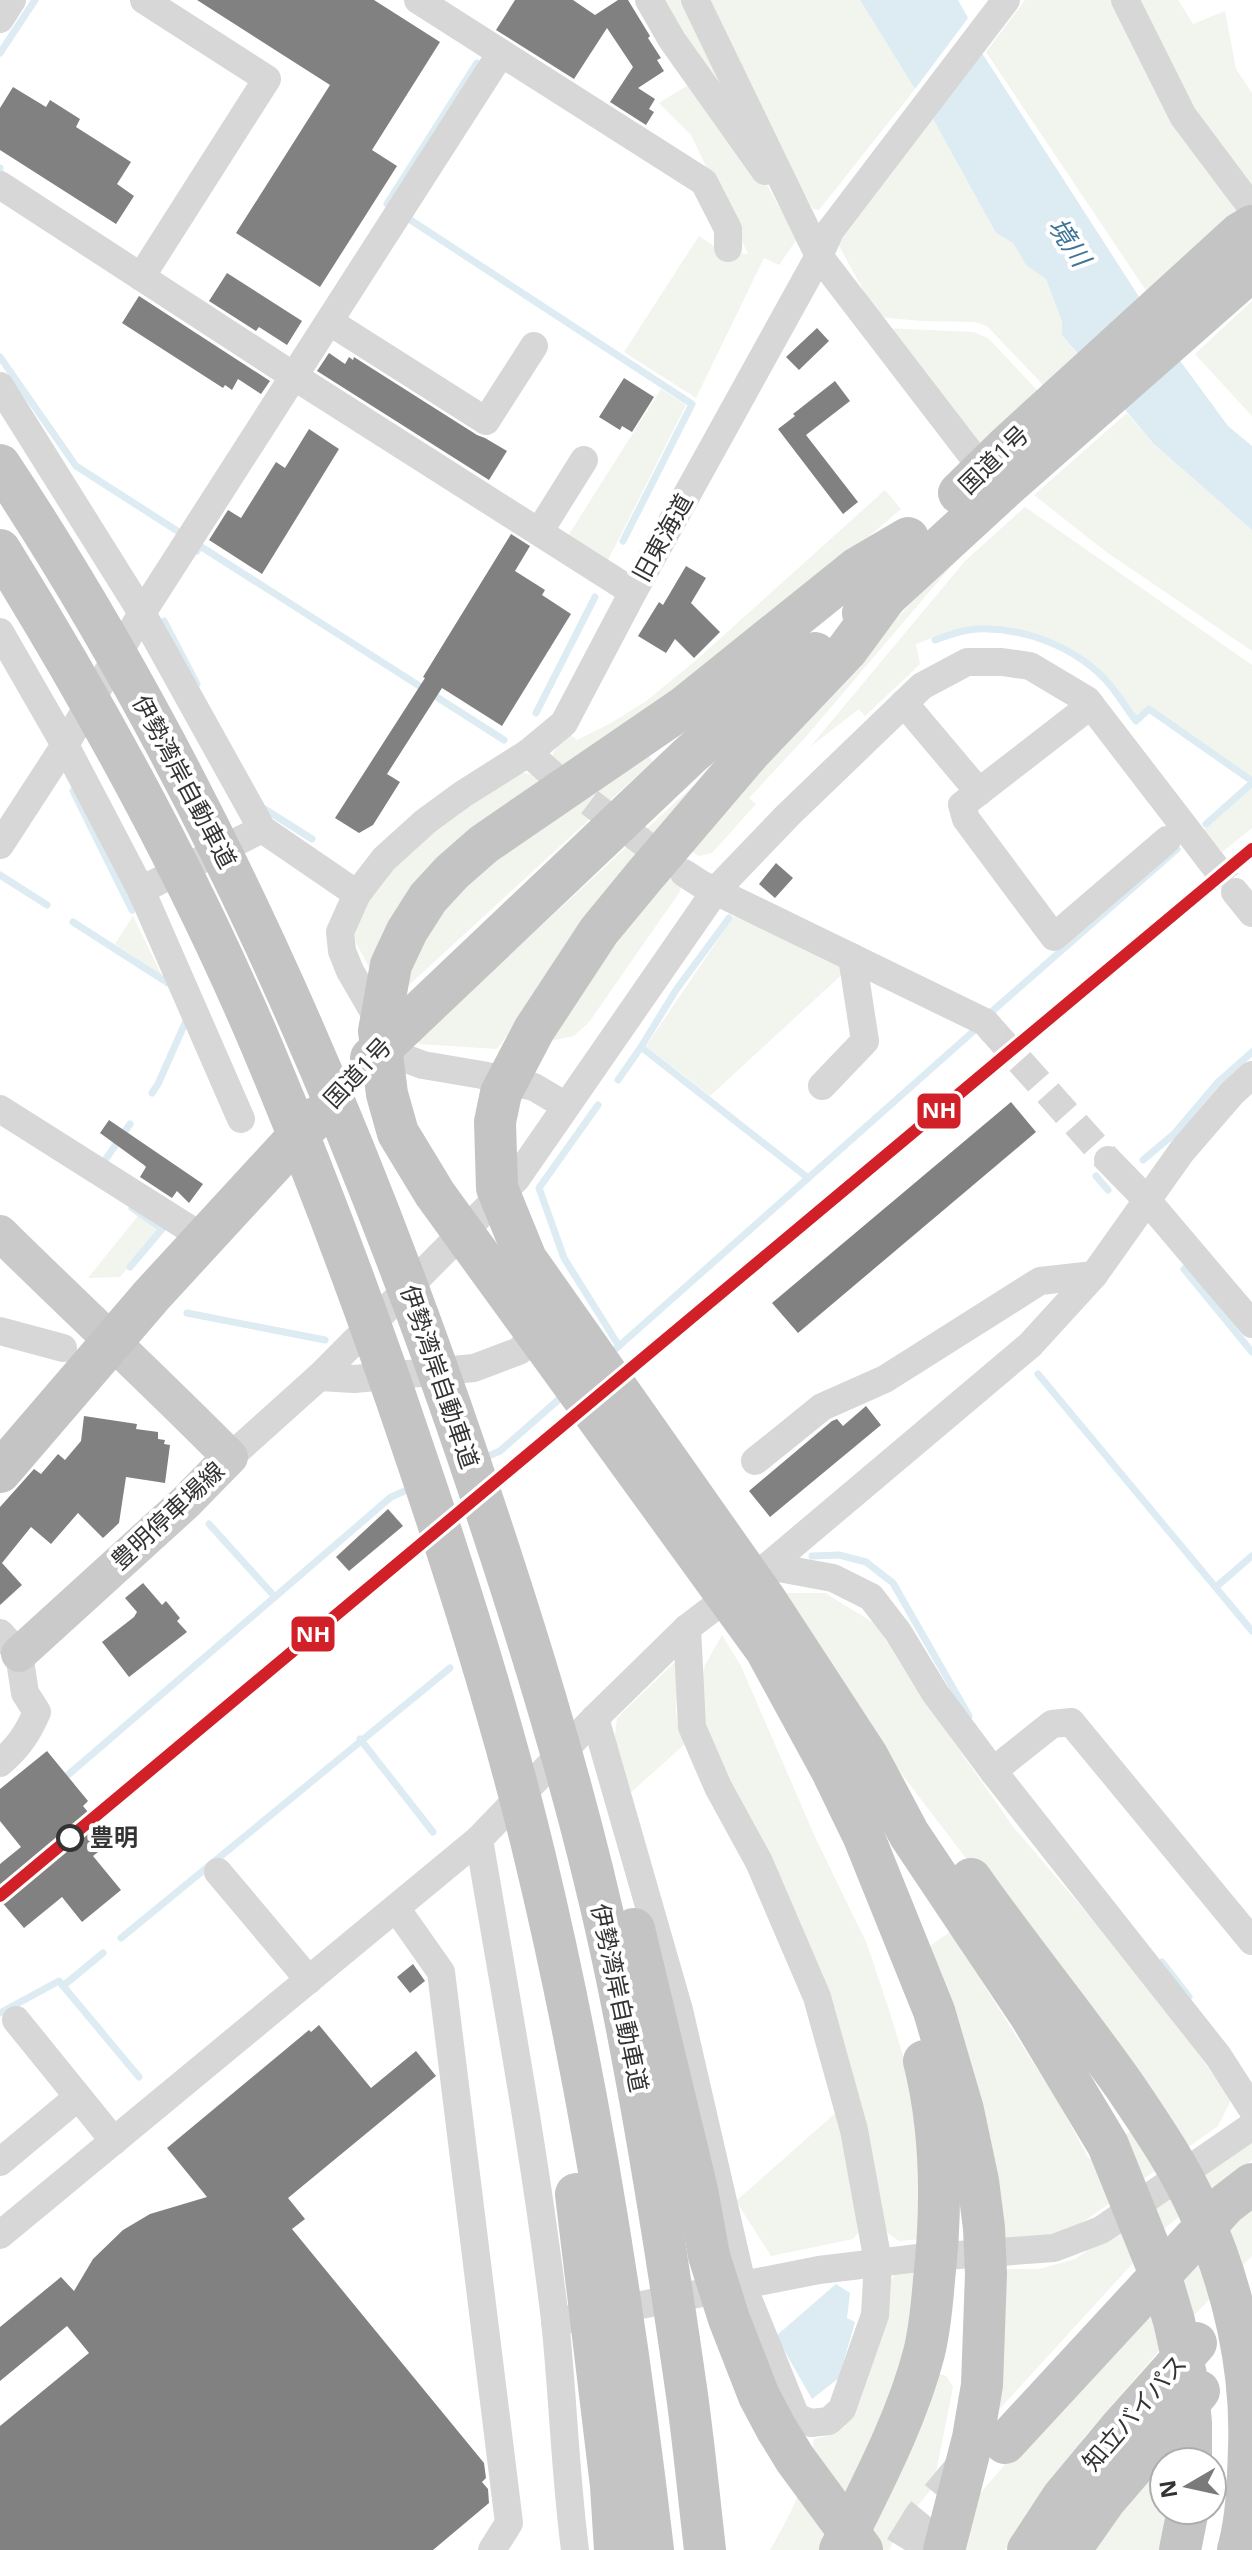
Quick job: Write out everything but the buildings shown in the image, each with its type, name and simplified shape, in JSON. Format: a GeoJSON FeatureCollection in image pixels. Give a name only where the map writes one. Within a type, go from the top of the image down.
{"type":"FeatureCollection","features":[{"type":"Feature","properties":{"kind":"highway","name":"国道1号"},"geometry":{"type":"LineString","coordinates":[[0,1472],[112,1340],[389,1038],[689,756],[747,705],[812,656],[845,625],[886,597],[1005,463],[1249,234]]}},
{"type":"Feature","properties":{"kind":"highway","name":"国道1号"},"geometry":{"type":"LineString","coordinates":[[747,705],[804,643],[901,552],[908,538],[1005,463]]}},
{"type":"Feature","properties":{"kind":"highway","name":"伊勢湾岸自動車道"},"geometry":{"type":"LineString","coordinates":[[0,465],[189,784],[242,893],[305,1033],[387,1232],[497,1544],[583,1838],[637,2074],[688,2399],[705,2550]]}},
{"type":"Feature","properties":{"kind":"highway"},"geometry":{"type":"LineString","coordinates":[[840,2550],[887,2454],[914,2384],[930,2322],[939,2192],[934,2099],[919,2042],[817,1764],[766,1650],[758,1593],[435,1194],[398,1133],[387,1094],[379,1031],[391,965],[407,931],[428,898],[452,872],[484,844],[684,707],[857,568],[908,538]]}},
{"type":"Feature","properties":{"kind":"highway","name":"伊勢湾岸自動車道"},"geometry":{"type":"LineString","coordinates":[[0,550],[56,640],[110,737],[203,919],[261,1045],[352,1273],[455,1573],[535,1856],[589,2109],[623,2306],[653,2550]]}},
{"type":"Feature","properties":{"kind":"highway"},"geometry":{"type":"LineString","coordinates":[[886,597],[847,650],[741,761],[599,931],[534,1030],[501,1093],[495,1122],[497,1188],[526,1259],[868,1757],[909,1834],[1030,2015],[1108,2145],[1156,2261],[1174,2321],[1186,2375],[1191,2446]]}},
{"type":"Feature","properties":{"kind":"highway"},"geometry":{"type":"LineString","coordinates":[[766,1650],[863,1835],[934,2011],[963,2110],[982,2218],[982,2385],[973,2438],[944,2550]]}},
{"type":"Feature","properties":{"kind":"highway"},"geometry":{"type":"LineString","coordinates":[[868,1757],[930,1822],[1088,2034],[1147,2119],[1200,2212],[1220,2263],[1248,2389],[1248,2469],[1238,2548]]}},
{"type":"Feature","properties":{"kind":"highway"},"geometry":{"type":"LineString","coordinates":[[583,1838],[632,1921],[697,2190],[709,2256],[759,2396],[795,2459],[862,2550]]}},
{"type":"Feature","properties":{"kind":"highway"},"geometry":{"type":"LineString","coordinates":[[589,2109],[569,2151],[611,2486],[615,2550]]}},
{"type":"Feature","properties":{"kind":"highway"},"geometry":{"type":"LineString","coordinates":[[1005,2434],[1116,2306],[1239,2194]]}},
{"type":"Feature","properties":{"kind":"highway"},"geometry":{"type":"LineString","coordinates":[[932,2550],[953,2472],[971,2384],[981,2274]]}},
{"type":"Feature","properties":{"kind":"highway","name":"知立バイパス"},"geometry":{"type":"LineString","coordinates":[[1028,2550],[1062,2498],[1121,2427],[1208,2329],[1252,2285]]}},
{"type":"Feature","properties":{"kind":"highway","name":"知立バイパス"},"geometry":{"type":"LineString","coordinates":[[1070,2550],[1106,2499],[1252,2329]]}},
{"type":"Feature","properties":{"kind":"main road","name":"豊明停車場線"},"geometry":{"type":"LineString","coordinates":[[0,1233],[230,1457],[186,1502],[6,1652]]}},
{"type":"Feature","properties":{"kind":"street"},"geometry":{"type":"LineString","coordinates":[[0,19],[12,0]]}},
{"type":"Feature","properties":{"kind":"street"},"geometry":{"type":"LineString","coordinates":[[141,277],[267,79],[144,0]]}},
{"type":"Feature","properties":{"kind":"street"},"geometry":{"type":"LineString","coordinates":[[418,0],[704,182],[728,229],[728,248]]}},
{"type":"Feature","properties":{"kind":"street"},"geometry":{"type":"LineString","coordinates":[[649,0],[672,40],[726,119],[819,240],[1005,463]]}},
{"type":"Feature","properties":{"kind":"street"},"geometry":{"type":"LineString","coordinates":[[695,0],[819,240]]}},
{"type":"Feature","properties":{"kind":"street","name":"旧東海道"},"geometry":{"type":"LineString","coordinates":[[566,1106],[534,1087],[423,1065],[404,1058],[350,971],[342,951],[340,932],[357,894],[384,859],[426,821],[528,753],[564,723],[819,240],[1006,0]]}},
{"type":"Feature","properties":{"kind":"street"},"geometry":{"type":"LineString","coordinates":[[1125,0],[1183,116],[1249,234]]}},
{"type":"Feature","properties":{"kind":"street"},"geometry":{"type":"LineString","coordinates":[[0,845],[65,745],[142,613],[501,53]]}},
{"type":"Feature","properties":{"kind":"street"},"geometry":{"type":"LineString","coordinates":[[0,185],[633,592]]}},
{"type":"Feature","properties":{"kind":"street"},"geometry":{"type":"LineString","coordinates":[[330,322],[486,421],[534,346]]}},
{"type":"Feature","properties":{"kind":"street"},"geometry":{"type":"LineString","coordinates":[[0,386],[142,613],[262,829],[357,894]]}},
{"type":"Feature","properties":{"kind":"street"},"geometry":{"type":"LineString","coordinates":[[539,532],[584,460]]}},
{"type":"Feature","properties":{"kind":"street"},"geometry":{"type":"LineString","coordinates":[[0,632],[65,745],[141,890],[241,1119]]}},
{"type":"Feature","properties":{"kind":"street"},"geometry":{"type":"LineString","coordinates":[[230,1457],[319,1377],[516,1179],[716,890],[788,815],[922,686],[967,662],[1030,666],[1087,700],[1210,860]]}},
{"type":"Feature","properties":{"kind":"street"},"geometry":{"type":"LineString","coordinates":[[904,703],[979,792]]}},
{"type":"Feature","properties":{"kind":"street"},"geometry":{"type":"LineString","coordinates":[[1091,705],[962,805],[966,819],[1054,937],[1167,840]]}},
{"type":"Feature","properties":{"kind":"street"},"geometry":{"type":"LineString","coordinates":[[528,753],[552,774]]}},
{"type":"Feature","properties":{"kind":"street"},"geometry":{"type":"LineString","coordinates":[[141,890],[262,829]]}},
{"type":"Feature","properties":{"kind":"street"},"geometry":{"type":"LineString","coordinates":[[684,873],[985,1022],[992,1030]]}},
{"type":"Feature","properties":{"kind":"street"},"geometry":{"type":"LineString","coordinates":[[822,1086],[865,1041],[852,957]]}},
{"type":"Feature","properties":{"kind":"street"},"geometry":{"type":"LineString","coordinates":[[758,1593],[1030,1345],[1094,1275],[1182,1151],[1232,1093],[1252,1075]]}},
{"type":"Feature","properties":{"kind":"street"},"geometry":{"type":"LineString","coordinates":[[0,1109],[204,1238]]}},
{"type":"Feature","properties":{"kind":"street"},"geometry":{"type":"LineString","coordinates":[[1108,1160],[1146,1199],[1252,1324]]}},
{"type":"Feature","properties":{"kind":"street"},"geometry":{"type":"LineString","coordinates":[[319,1377],[354,1379],[474,1368],[519,1351],[572,1299],[540,1247],[516,1179]]}},
{"type":"Feature","properties":{"kind":"street"},"geometry":{"type":"LineString","coordinates":[[755,1461],[822,1407],[885,1379],[1040,1281],[1094,1275]]}},
{"type":"Feature","properties":{"kind":"street"},"geometry":{"type":"LineString","coordinates":[[0,1331],[63,1348]]}},
{"type":"Feature","properties":{"kind":"street"},"geometry":{"type":"LineString","coordinates":[[0,2235],[479,1839],[687,1628],[758,1593],[833,1578],[871,1597],[898,1632],[935,1693],[993,1771],[1210,2044],[1252,2109]]}},
{"type":"Feature","properties":{"kind":"street"},"geometry":{"type":"LineString","coordinates":[[595,1718],[679,2010],[742,2284],[796,2417],[811,2423],[829,2421],[842,2409],[875,2315],[878,2262],[854,2130],[817,1997],[759,1862],[718,1787],[692,1727],[687,1628]]}},
{"type":"Feature","properties":{"kind":"street"},"geometry":{"type":"LineString","coordinates":[[0,1763],[16,1750],[37,1712],[6,1652]]}},
{"type":"Feature","properties":{"kind":"street"},"geometry":{"type":"LineString","coordinates":[[993,1771],[1052,1724],[1071,1722],[1252,1941]]}},
{"type":"Feature","properties":{"kind":"street"},"geometry":{"type":"LineString","coordinates":[[479,1839],[535,2173],[555,2322],[566,2481],[575,2550]]}},
{"type":"Feature","properties":{"kind":"street"},"geometry":{"type":"LineString","coordinates":[[218,1872],[309,1980]]}},
{"type":"Feature","properties":{"kind":"street"},"geometry":{"type":"LineString","coordinates":[[396,1908],[441,1972],[509,2523],[492,2550]]}},
{"type":"Feature","properties":{"kind":"street"},"geometry":{"type":"LineString","coordinates":[[16,2020],[114,2141]]}},
{"type":"Feature","properties":{"kind":"street"},"geometry":{"type":"LineString","coordinates":[[0,2162],[78,2097]]}},
{"type":"Feature","properties":{"kind":"street"},"geometry":{"type":"LineString","coordinates":[[555,2322],[742,2284],[878,2262],[1054,2248],[1101,2230],[1252,2126]]}},
{"type":"Feature","properties":{"kind":"shaded area"},"geometry":{"type":"Polygon","coordinates":[[[661,0],[686,0],[773,171],[661,0]]]}},
{"type":"Feature","properties":{"kind":"shaded area"},"geometry":{"type":"Polygon","coordinates":[[[709,0],[860,0],[915,89],[819,210],[813,209],[773,142],[709,0]]]}},
{"type":"Feature","properties":{"kind":"shaded area"},"geometry":{"type":"Polygon","coordinates":[[[1025,0],[1112,0],[1173,119],[1237,212],[1147,292],[986,52],[1025,0]]]}},
{"type":"Feature","properties":{"kind":"shaded area"},"geometry":{"type":"Polygon","coordinates":[[[1137,0],[1178,0],[1193,24],[1225,11],[1236,69],[1252,93],[1252,187],[1188,104],[1137,0]]]}},
{"type":"Feature","properties":{"kind":"shaded area"},"geometry":{"type":"Polygon","coordinates":[[[693,82],[764,180],[797,239],[779,265],[764,258],[696,398],[624,352],[699,236],[721,251],[748,254],[691,135],[659,103],[693,82]]]}},
{"type":"Feature","properties":{"kind":"shaded area"},"geometry":{"type":"Polygon","coordinates":[[[933,119],[996,233],[1013,243],[1026,265],[1046,279],[1062,323],[1062,335],[1077,354],[1044,386],[987,326],[975,322],[878,317],[838,244],[933,119]]]}},
{"type":"Feature","properties":{"kind":"shaded area"},"geometry":{"type":"Polygon","coordinates":[[[1252,301],[1252,416],[1195,354],[1252,301]]]}},
{"type":"Feature","properties":{"kind":"shaded area"},"geometry":{"type":"Polygon","coordinates":[[[884,328],[973,332],[988,338],[1038,391],[979,444],[884,328]]]}},
{"type":"Feature","properties":{"kind":"shaded area"},"geometry":{"type":"Polygon","coordinates":[[[661,389],[686,405],[607,562],[566,539],[661,389]]]}},
{"type":"Feature","properties":{"kind":"shaded area"},"geometry":{"type":"Polygon","coordinates":[[[1127,413],[1154,444],[1252,530],[1252,651],[1105,551],[1034,495],[1127,413]]]}},
{"type":"Feature","properties":{"kind":"shaded area"},"geometry":{"type":"Polygon","coordinates":[[[885,490],[901,509],[701,680],[561,773],[551,758],[559,742],[570,734],[577,740],[645,702],[694,662],[885,490]]]}},
{"type":"Feature","properties":{"kind":"shaded area"},"geometry":{"type":"Polygon","coordinates":[[[1025,507],[1252,665],[1252,779],[1150,706],[1136,718],[1111,681],[1068,647],[1032,633],[995,627],[961,629],[916,644],[920,664],[865,716],[859,709],[810,747],[965,561],[1025,507]]]}},
{"type":"Feature","properties":{"kind":"shaded area"},"geometry":{"type":"Polygon","coordinates":[[[951,561],[953,564],[804,739],[749,798],[756,804],[712,853],[699,856],[688,849],[761,762],[951,561]]]}},
{"type":"Feature","properties":{"kind":"shaded area"},"geometry":{"type":"Polygon","coordinates":[[[731,751],[547,980],[497,1049],[419,1044],[418,1039],[731,751]]]}},
{"type":"Feature","properties":{"kind":"shaded area"},"geometry":{"type":"Polygon","coordinates":[[[647,754],[653,761],[409,985],[403,983],[418,942],[449,898],[488,860],[647,754]]]}},
{"type":"Feature","properties":{"kind":"shaded area"},"geometry":{"type":"Polygon","coordinates":[[[518,772],[535,775],[545,783],[371,971],[356,943],[352,927],[394,862],[504,778],[518,772]]]}},
{"type":"Feature","properties":{"kind":"shaded area"},"geometry":{"type":"Polygon","coordinates":[[[1252,786],[1252,828],[1222,852],[1204,830],[1252,786]]]}},
{"type":"Feature","properties":{"kind":"shaded area"},"geometry":{"type":"Polygon","coordinates":[[[675,863],[683,881],[679,893],[589,1022],[574,1036],[545,1042],[586,977],[675,863]]]}},
{"type":"Feature","properties":{"kind":"shaded area"},"geometry":{"type":"Polygon","coordinates":[[[133,916],[162,976],[115,944],[133,916]]]}},
{"type":"Feature","properties":{"kind":"shaded area"},"geometry":{"type":"Polygon","coordinates":[[[734,916],[849,968],[710,1096],[646,1046],[734,916]]]}},
{"type":"Feature","properties":{"kind":"shaded area"},"geometry":{"type":"Polygon","coordinates":[[[138,1216],[159,1230],[120,1277],[88,1278],[138,1216]]]}},
{"type":"Feature","properties":{"kind":"shaded area"},"geometry":{"type":"Polygon","coordinates":[[[768,1593],[825,1593],[877,1625],[911,1681],[1014,1828],[1156,1994],[1231,2100],[1218,2126],[1076,2227],[1031,2240],[993,2240],[918,1954],[950,1932],[1057,2100],[1089,2159],[1152,2117],[1048,1966],[821,1668],[768,1593]]]}},
{"type":"Feature","properties":{"kind":"shaded area"},"geometry":{"type":"Polygon","coordinates":[[[722,1635],[741,1666],[815,1837],[867,1944],[890,2013],[912,2085],[921,2165],[921,2239],[899,2241],[883,2230],[871,2156],[716,1761],[699,1690],[705,1665],[722,1635]]]}},
{"type":"Feature","properties":{"kind":"shaded area"},"geometry":{"type":"Polygon","coordinates":[[[674,1663],[683,1669],[676,1706],[678,1723],[686,1743],[629,1794],[614,1743],[617,1718],[674,1663]]]}},
{"type":"Feature","properties":{"kind":"shaded area"},"geometry":{"type":"Polygon","coordinates":[[[839,2110],[861,2229],[853,2239],[771,2256],[736,2201],[839,2110]]]}},
{"type":"Feature","properties":{"kind":"shaded area"},"geometry":{"type":"Polygon","coordinates":[[[1252,2136],[1252,2160],[1165,2228],[983,2427],[995,2269],[1039,2269],[1075,2259],[1252,2136]]]}},
{"type":"Feature","properties":{"kind":"shaded area"},"geometry":{"type":"Polygon","coordinates":[[[1252,2198],[1252,2256],[1158,2352],[1085,2436],[1005,2550],[955,2550],[966,2510],[1252,2198]]]}},
{"type":"Feature","properties":{"kind":"shaded area"},"geometry":{"type":"Polygon","coordinates":[[[900,2270],[919,2270],[912,2319],[896,2377],[860,2467],[819,2550],[770,2550],[798,2497],[814,2439],[835,2434],[845,2426],[881,2331],[891,2279],[900,2270]]]}},
{"type":"Feature","properties":{"kind":"shaded area"},"geometry":{"type":"Polygon","coordinates":[[[933,2372],[946,2376],[953,2387],[933,2487],[901,2526],[889,2550],[848,2550],[933,2372]]]}},
{"type":"Feature","properties":{"kind":"shaded area"},"geometry":{"type":"Polygon","coordinates":[[[1148,2475],[1148,2526],[1168,2526],[1165,2550],[1091,2550],[1148,2475]]]}},
{"type":"Feature","properties":{"kind":"water"},"geometry":{"type":"Polygon","coordinates":[[[860,0],[958,0],[968,18],[915,89],[860,0]]]}},
{"type":"Feature","properties":{"kind":"water","name":"境川"},"geometry":{"type":"Polygon","coordinates":[[[982,53],[1181,362],[1228,426],[1252,446],[1252,530],[1154,444],[1062,335],[1062,322],[1046,279],[1026,265],[1013,243],[996,233],[933,119],[982,53]]]}},
{"type":"Feature","properties":{"kind":"water"},"geometry":{"type":"Polygon","coordinates":[[[836,2284],[850,2293],[847,2318],[855,2322],[839,2378],[812,2399],[776,2336],[836,2284]]]}},
{"type":"Feature","properties":{"kind":"waterway"},"geometry":{"type":"LineString","coordinates":[[0,53],[35,0]]}},
{"type":"Feature","properties":{"kind":"waterway"},"geometry":{"type":"LineString","coordinates":[[391,207],[387,204],[477,63]]}},
{"type":"Feature","properties":{"kind":"waterway"},"geometry":{"type":"LineString","coordinates":[[409,219],[692,404],[623,541]]}},
{"type":"Feature","properties":{"kind":"waterway"},"geometry":{"type":"LineString","coordinates":[[0,357],[76,466],[182,534]]}},
{"type":"Feature","properties":{"kind":"waterway"},"geometry":{"type":"LineString","coordinates":[[197,551],[200,546],[504,740]]}},
{"type":"Feature","properties":{"kind":"waterway"},"geometry":{"type":"LineString","coordinates":[[536,713],[595,597]]}},
{"type":"Feature","properties":{"kind":"waterway"},"geometry":{"type":"LineString","coordinates":[[164,621],[197,684]]}},
{"type":"Feature","properties":{"kind":"waterway"},"geometry":{"type":"LineString","coordinates":[[935,640],[966,630],[995,629],[1050,642],[1083,660],[1097,672],[1136,721],[1149,709],[1252,781]]}},
{"type":"Feature","properties":{"kind":"waterway"},"geometry":{"type":"LineString","coordinates":[[1206,824],[1252,783]]}},
{"type":"Feature","properties":{"kind":"waterway"},"geometry":{"type":"LineString","coordinates":[[73,791],[132,910]]}},
{"type":"Feature","properties":{"kind":"waterway"},"geometry":{"type":"LineString","coordinates":[[263,808],[312,839]]}},
{"type":"Feature","properties":{"kind":"waterway"},"geometry":{"type":"LineString","coordinates":[[989,1014],[1177,849]]}},
{"type":"Feature","properties":{"kind":"waterway"},"geometry":{"type":"LineString","coordinates":[[0,875],[47,905]]}},
{"type":"Feature","properties":{"kind":"waterway"},"geometry":{"type":"LineString","coordinates":[[729,918],[676,990],[641,1047],[808,1178]]}},
{"type":"Feature","properties":{"kind":"waterway"},"geometry":{"type":"LineString","coordinates":[[73,922],[168,983]]}},
{"type":"Feature","properties":{"kind":"waterway"},"geometry":{"type":"LineString","coordinates":[[152,1093],[186,1021]]}},
{"type":"Feature","properties":{"kind":"waterway"},"geometry":{"type":"LineString","coordinates":[[610,1354],[976,1029]]}},
{"type":"Feature","properties":{"kind":"waterway"},"geometry":{"type":"LineString","coordinates":[[618,1080],[641,1047]]}},
{"type":"Feature","properties":{"kind":"waterway"},"geometry":{"type":"LineString","coordinates":[[1143,1160],[1174,1134],[1218,1082],[1252,1052]]}},
{"type":"Feature","properties":{"kind":"waterway"},"geometry":{"type":"LineString","coordinates":[[598,1105],[539,1188],[564,1258],[619,1346]]}},
{"type":"Feature","properties":{"kind":"waterway"},"geometry":{"type":"LineString","coordinates":[[103,1163],[130,1124]]}},
{"type":"Feature","properties":{"kind":"waterway"},"geometry":{"type":"LineString","coordinates":[[1096,1176],[1108,1190]]}},
{"type":"Feature","properties":{"kind":"waterway"},"geometry":{"type":"LineString","coordinates":[[130,1267],[162,1229],[132,1208]]}},
{"type":"Feature","properties":{"kind":"waterway"},"geometry":{"type":"LineString","coordinates":[[1184,1269],[1252,1352]]}},
{"type":"Feature","properties":{"kind":"waterway"},"geometry":{"type":"LineString","coordinates":[[187,1313],[325,1340]]}},
{"type":"Feature","properties":{"kind":"waterway"},"geometry":{"type":"LineString","coordinates":[[1038,1374],[1252,1631]]}},
{"type":"Feature","properties":{"kind":"waterway"},"geometry":{"type":"LineString","coordinates":[[484,1458],[500,1451],[565,1394]]}},
{"type":"Feature","properties":{"kind":"waterway"},"geometry":{"type":"LineString","coordinates":[[61,1781],[391,1497],[414,1487]]}},
{"type":"Feature","properties":{"kind":"waterway"},"geometry":{"type":"LineString","coordinates":[[209,1524],[275,1597]]}},
{"type":"Feature","properties":{"kind":"waterway"},"geometry":{"type":"LineString","coordinates":[[812,1556],[839,1555],[866,1562],[893,1583],[969,1716]]}},
{"type":"Feature","properties":{"kind":"waterway"},"geometry":{"type":"LineString","coordinates":[[1216,1587],[1252,1556]]}},
{"type":"Feature","properties":{"kind":"waterway"},"geometry":{"type":"LineString","coordinates":[[121,1938],[450,1668]]}},
{"type":"Feature","properties":{"kind":"waterway"},"geometry":{"type":"LineString","coordinates":[[360,1739],[433,1832]]}},
{"type":"Feature","properties":{"kind":"waterway"},"geometry":{"type":"LineString","coordinates":[[63,1986],[103,1953]]}},
{"type":"Feature","properties":{"kind":"waterway"},"geometry":{"type":"LineString","coordinates":[[1162,1962],[1189,1997]]}},
{"type":"Feature","properties":{"kind":"waterway"},"geometry":{"type":"LineString","coordinates":[[0,2013],[59,1981],[139,2077]]}},
{"type":"Feature","properties":{"kind":"tunnel"},"geometry":{"type":"LineString","coordinates":[[556,777],[673,865]]}},
{"type":"Feature","properties":{"kind":"tunnel"},"geometry":{"type":"LineString","coordinates":[[1210,860],[1235,892]]}},
{"type":"Feature","properties":{"kind":"tunnel"},"geometry":{"type":"LineString","coordinates":[[992,1030],[1108,1160]]}},
{"type":"Feature","properties":{"kind":"tunnel"},"geometry":{"type":"LineString","coordinates":[[905,2550],[924,2519],[969,2465]]}},
{"type":"Feature","properties":{"kind":"transit line","name":"NH"},"geometry":{"type":"LineString","coordinates":[[0,1896],[1252,849]]}},
{"type":"Feature","properties":{"kind":"place","name":"豊明"},"geometry":{"type":"Point","coordinates":[70,1838]}}]}
